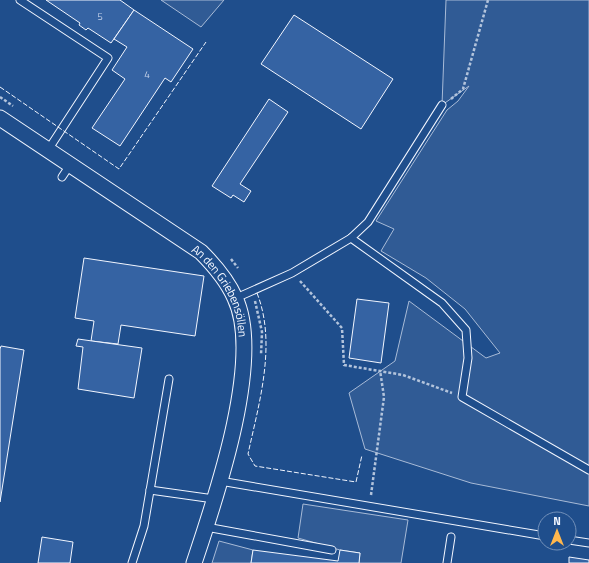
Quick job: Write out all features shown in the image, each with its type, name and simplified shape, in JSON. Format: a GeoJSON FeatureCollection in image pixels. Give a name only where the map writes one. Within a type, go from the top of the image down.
{"type":"FeatureCollection","features":[{"type":"Feature","properties":{"kind":"street","name":"An den Griebensöllen"},"geometry":{"type":"LineString","coordinates":[[0,118],[48,150],[66,171],[201,252],[216,267],[236,298],[243,329],[243,355],[237,406],[220,481],[194,563]]}},
{"type":"Feature","properties":{"kind":"lane"},"geometry":{"type":"LineString","coordinates":[[20,0],[108,58],[48,150]]}},
{"type":"Feature","properties":{"kind":"lane"},"geometry":{"type":"LineString","coordinates":[[236,298],[253,292],[292,273],[351,238],[368,222],[442,105]]}},
{"type":"Feature","properties":{"kind":"lane"},"geometry":{"type":"LineString","coordinates":[[351,238],[442,303],[466,330],[468,358],[462,397],[589,470]]}},
{"type":"Feature","properties":{"kind":"lane"},"geometry":{"type":"LineString","coordinates":[[132,563],[144,526],[169,379]]}},
{"type":"Feature","properties":{"kind":"lane"},"geometry":{"type":"LineString","coordinates":[[220,481],[537,535]]}},
{"type":"Feature","properties":{"kind":"lane"},"geometry":{"type":"LineString","coordinates":[[150,490],[214,499]]}},
{"type":"Feature","properties":{"kind":"lane"},"geometry":{"type":"LineString","coordinates":[[206,527],[332,550]]}},
{"type":"Feature","properties":{"kind":"lane"},"geometry":{"type":"LineString","coordinates":[[447,563],[451,536]]}},
{"type":"Feature","properties":{"kind":"lane"},"geometry":{"type":"LineString","coordinates":[[577,542],[589,544]]}},
{"type":"Feature","properties":{"kind":"path"},"geometry":{"type":"LineString","coordinates":[[442,105],[463,89],[488,0]]}},
{"type":"Feature","properties":{"kind":"path"},"geometry":{"type":"LineString","coordinates":[[0,97],[19,110]]}},
{"type":"Feature","properties":{"kind":"path"},"geometry":{"type":"LineString","coordinates":[[230,258],[238,270]]}},
{"type":"Feature","properties":{"kind":"path"},"geometry":{"type":"LineString","coordinates":[[292,273],[342,328],[344,365],[403,374],[462,397]]}},
{"type":"Feature","properties":{"kind":"path"},"geometry":{"type":"LineString","coordinates":[[253,292],[262,332],[261,359]]}},
{"type":"Feature","properties":{"kind":"path"},"geometry":{"type":"LineString","coordinates":[[370,507],[384,398],[380,370]]}},
{"type":"Feature","properties":{"kind":"shaded area"},"geometry":{"type":"Polygon","coordinates":[[[161,0],[224,0],[201,27],[161,0]]]}},
{"type":"Feature","properties":{"kind":"shaded area"},"geometry":{"type":"Polygon","coordinates":[[[446,0],[589,0],[589,506],[471,483],[365,449],[349,393],[395,361],[409,301],[486,358],[500,353],[465,309],[426,278],[381,251],[394,229],[376,221],[447,110],[458,101],[469,86],[442,105],[446,0]]]}},
{"type":"Feature","properties":{"kind":"shaded area"},"geometry":{"type":"Polygon","coordinates":[[[303,504],[408,520],[401,563],[359,563],[360,553],[340,550],[298,538],[303,504]]]}},
{"type":"Feature","properties":{"kind":"shaded area"},"geometry":{"type":"Polygon","coordinates":[[[219,541],[253,550],[251,563],[212,563],[219,541]]]}},
{"type":"Feature","properties":{"kind":"building"},"geometry":{"type":"Polygon","coordinates":[[[46,0],[120,0],[134,10],[111,43],[88,28],[86,30],[79,25],[80,23],[46,0]]]}},
{"type":"Feature","properties":{"kind":"building"},"geometry":{"type":"Polygon","coordinates":[[[134,10],[193,49],[171,82],[165,78],[120,146],[92,128],[125,79],[112,70],[127,47],[114,39],[134,10]]]}},
{"type":"Feature","properties":{"kind":"building"},"geometry":{"type":"Polygon","coordinates":[[[294,15],[393,79],[361,129],[261,64],[294,15]]]}},
{"type":"Feature","properties":{"kind":"building"},"geometry":{"type":"Polygon","coordinates":[[[269,99],[288,112],[240,184],[251,191],[244,202],[233,195],[231,198],[212,186],[269,99]]]}},
{"type":"Feature","properties":{"kind":"building"},"geometry":{"type":"Polygon","coordinates":[[[84,258],[204,276],[195,336],[121,325],[118,344],[91,341],[94,321],[75,318],[84,258]]]}},
{"type":"Feature","properties":{"kind":"building"},"geometry":{"type":"Polygon","coordinates":[[[357,299],[389,303],[381,363],[349,358],[357,299]]]}},
{"type":"Feature","properties":{"kind":"building"},"geometry":{"type":"Polygon","coordinates":[[[78,339],[142,348],[134,398],[78,389],[83,347],[76,346],[78,339]]]}},
{"type":"Feature","properties":{"kind":"building"},"geometry":{"type":"Polygon","coordinates":[[[1,346],[24,350],[0,502],[0,349],[1,346]]]}},
{"type":"Feature","properties":{"kind":"building"},"geometry":{"type":"Polygon","coordinates":[[[42,537],[73,542],[70,563],[38,563],[42,537]]]}},
{"type":"Feature","properties":{"kind":"building"},"geometry":{"type":"Polygon","coordinates":[[[253,550],[338,561],[340,550],[360,553],[359,563],[251,563],[253,550]]]}},
{"type":"Feature","properties":{"kind":"building"},"geometry":{"type":"Polygon","coordinates":[[[569,557],[589,560],[589,563],[569,563],[569,557]]]}},
{"type":"Feature","properties":{"kind":"fence"},"geometry":{"type":"LineString","coordinates":[[0,87],[119,169],[206,42]]}},
{"type":"Feature","properties":{"kind":"fence"},"geometry":{"type":"LineString","coordinates":[[257,293],[263,312],[266,332],[266,353],[261,394],[248,454],[255,466],[356,482],[362,455]]}}]}
